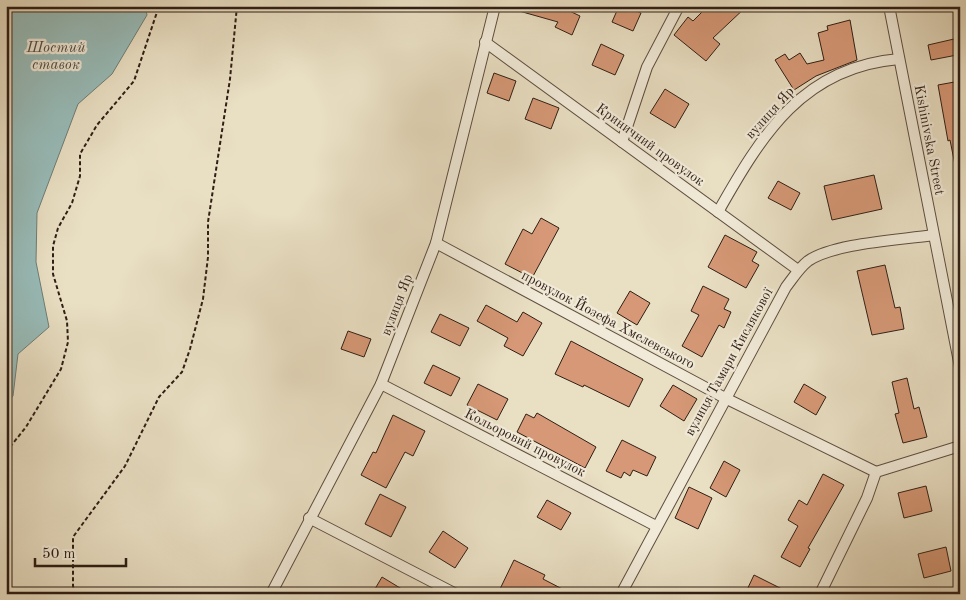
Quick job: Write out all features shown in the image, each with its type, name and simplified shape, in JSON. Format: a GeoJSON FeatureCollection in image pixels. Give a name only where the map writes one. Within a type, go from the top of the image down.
{"type":"FeatureCollection","features":[{"type":"Feature","properties":{"kind":"street","name":"вулиця Яр"},"geometry":{"type":"LineString","coordinates":[[271,594],[309,518],[381,384],[436,243],[495,6]]}},
{"type":"Feature","properties":{"kind":"street"},"geometry":{"type":"LineString","coordinates":[[622,142],[646,67],[678,6]]}},
{"type":"Feature","properties":{"kind":"street","name":"Kishinivska Street"},"geometry":{"type":"LineString","coordinates":[[889,6],[960,366]]}},
{"type":"Feature","properties":{"kind":"street","name":"Криничний провулок"},"geometry":{"type":"LineString","coordinates":[[485,42],[798,270]]}},
{"type":"Feature","properties":{"kind":"street","name":"вулиця Яр"},"geometry":{"type":"LineString","coordinates":[[718,212],[745,165],[768,133],[809,90],[857,66],[872,61],[899,59]]}},
{"type":"Feature","properties":{"kind":"street","name":"вулиця Тамари Кислякової"},"geometry":{"type":"LineString","coordinates":[[621,594],[725,398],[786,287],[798,270],[810,260],[832,252],[862,245],[933,235]]}},
{"type":"Feature","properties":{"kind":"street","name":"провулок Йозефа Хмелевського"},"geometry":{"type":"LineString","coordinates":[[436,243],[725,398],[876,472]]}},
{"type":"Feature","properties":{"kind":"street","name":"Кольоровий провулок"},"geometry":{"type":"LineString","coordinates":[[381,384],[656,526]]}},
{"type":"Feature","properties":{"kind":"street"},"geometry":{"type":"LineString","coordinates":[[820,594],[867,498],[876,472],[960,446]]}},
{"type":"Feature","properties":{"kind":"street"},"geometry":{"type":"LineString","coordinates":[[309,518],[456,594]]}},
{"type":"Feature","properties":{"kind":"path"},"geometry":{"type":"LineString","coordinates":[[6,452],[26,427],[62,369],[68,342],[66,321],[53,274],[53,246],[58,228],[72,203],[80,176],[80,154],[96,125],[134,81],[160,6]]}},
{"type":"Feature","properties":{"kind":"path"},"geometry":{"type":"LineString","coordinates":[[75,594],[73,586],[73,536],[125,466],[159,397],[182,372],[190,348],[203,300],[208,257],[208,222],[230,79],[237,6]]}},
{"type":"Feature","properties":{"kind":"water","name":"Шостий ставок"},"geometry":{"type":"Polygon","coordinates":[[[6,6],[145,6],[147,15],[112,74],[78,104],[37,213],[36,262],[49,327],[18,354],[13,396],[6,404],[6,6]]]}},
{"type":"Feature","properties":{"kind":"building"},"geometry":{"type":"Polygon","coordinates":[[[513,6],[559,6],[580,16],[572,35],[555,27],[558,22],[512,9],[513,6]]]}},
{"type":"Feature","properties":{"kind":"building"},"geometry":{"type":"Polygon","coordinates":[[[619,6],[626,6],[641,13],[633,31],[612,22],[619,6]]]}},
{"type":"Feature","properties":{"kind":"building"},"geometry":{"type":"Polygon","coordinates":[[[708,6],[747,6],[713,38],[720,44],[706,61],[674,35],[688,17],[693,21],[708,6]]]}},
{"type":"Feature","properties":{"kind":"building"},"geometry":{"type":"Polygon","coordinates":[[[850,20],[857,60],[816,76],[794,90],[775,60],[785,54],[789,60],[800,53],[807,64],[824,60],[818,33],[828,30],[827,26],[850,20]]]}},
{"type":"Feature","properties":{"kind":"building"},"geometry":{"type":"Polygon","coordinates":[[[954,39],[957,55],[931,60],[928,45],[954,39]]]}},
{"type":"Feature","properties":{"kind":"building"},"geometry":{"type":"Polygon","coordinates":[[[601,44],[624,55],[615,75],[592,65],[601,44]]]}},
{"type":"Feature","properties":{"kind":"building"},"geometry":{"type":"Polygon","coordinates":[[[494,73],[516,81],[509,101],[487,93],[494,73]]]}},
{"type":"Feature","properties":{"kind":"building"},"geometry":{"type":"Polygon","coordinates":[[[960,81],[960,164],[955,165],[950,140],[948,141],[938,85],[960,81]]]}},
{"type":"Feature","properties":{"kind":"building"},"geometry":{"type":"Polygon","coordinates":[[[665,89],[689,104],[675,128],[650,113],[665,89]]]}},
{"type":"Feature","properties":{"kind":"building"},"geometry":{"type":"Polygon","coordinates":[[[533,98],[559,108],[551,129],[525,119],[533,98]]]}},
{"type":"Feature","properties":{"kind":"building"},"geometry":{"type":"Polygon","coordinates":[[[874,175],[882,209],[832,220],[824,186],[874,175]]]}},
{"type":"Feature","properties":{"kind":"building"},"geometry":{"type":"Polygon","coordinates":[[[778,181],[800,193],[791,210],[768,198],[778,181]]]}},
{"type":"Feature","properties":{"kind":"building"},"geometry":{"type":"Polygon","coordinates":[[[541,218],[559,228],[532,278],[505,264],[523,229],[532,234],[541,218]]]}},
{"type":"Feature","properties":{"kind":"building"},"geometry":{"type":"Polygon","coordinates":[[[725,235],[757,252],[752,261],[759,265],[746,288],[708,267],[725,235]]]}},
{"type":"Feature","properties":{"kind":"building"},"geometry":{"type":"Polygon","coordinates":[[[885,265],[895,308],[900,307],[904,329],[872,335],[857,271],[885,265]]]}},
{"type":"Feature","properties":{"kind":"building"},"geometry":{"type":"Polygon","coordinates":[[[703,286],[729,299],[724,309],[731,312],[724,328],[719,325],[702,357],[682,346],[699,315],[691,311],[703,286]]]}},
{"type":"Feature","properties":{"kind":"building"},"geometry":{"type":"Polygon","coordinates":[[[630,291],[650,303],[637,325],[617,313],[630,291]]]}},
{"type":"Feature","properties":{"kind":"building"},"geometry":{"type":"Polygon","coordinates":[[[486,305],[517,322],[523,312],[542,323],[523,356],[504,346],[508,338],[477,321],[486,305]]]}},
{"type":"Feature","properties":{"kind":"building"},"geometry":{"type":"Polygon","coordinates":[[[440,314],[469,328],[460,346],[431,332],[440,314]]]}},
{"type":"Feature","properties":{"kind":"building"},"geometry":{"type":"Polygon","coordinates":[[[348,331],[371,339],[364,357],[341,349],[348,331]]]}},
{"type":"Feature","properties":{"kind":"building"},"geometry":{"type":"Polygon","coordinates":[[[571,341],[643,379],[629,407],[584,385],[583,387],[555,374],[571,341]]]}},
{"type":"Feature","properties":{"kind":"building"},"geometry":{"type":"Polygon","coordinates":[[[433,365],[460,378],[451,396],[424,383],[433,365]]]}},
{"type":"Feature","properties":{"kind":"building"},"geometry":{"type":"Polygon","coordinates":[[[907,378],[914,409],[919,407],[927,437],[903,443],[895,414],[899,413],[892,382],[907,378]]]}},
{"type":"Feature","properties":{"kind":"building"},"geometry":{"type":"Polygon","coordinates":[[[478,384],[508,399],[497,420],[467,405],[478,384]]]}},
{"type":"Feature","properties":{"kind":"building"},"geometry":{"type":"Polygon","coordinates":[[[804,384],[826,397],[816,415],[794,402],[804,384]]]}},
{"type":"Feature","properties":{"kind":"building"},"geometry":{"type":"Polygon","coordinates":[[[673,385],[697,399],[684,421],[660,406],[673,385]]]}},
{"type":"Feature","properties":{"kind":"building"},"geometry":{"type":"Polygon","coordinates":[[[537,413],[596,447],[585,468],[517,432],[526,414],[534,418],[537,413]]]}},
{"type":"Feature","properties":{"kind":"building"},"geometry":{"type":"Polygon","coordinates":[[[393,415],[425,431],[413,456],[405,452],[386,488],[361,475],[373,452],[376,453],[393,415]]]}},
{"type":"Feature","properties":{"kind":"building"},"geometry":{"type":"Polygon","coordinates":[[[622,440],[656,457],[647,476],[633,470],[630,476],[624,472],[621,478],[606,471],[622,440]]]}},
{"type":"Feature","properties":{"kind":"building"},"geometry":{"type":"Polygon","coordinates":[[[724,461],[740,470],[726,497],[710,488],[724,461]]]}},
{"type":"Feature","properties":{"kind":"building"},"geometry":{"type":"Polygon","coordinates":[[[823,474],[844,485],[808,548],[810,549],[800,567],[781,557],[798,526],[788,520],[799,500],[807,505],[823,474]]]}},
{"type":"Feature","properties":{"kind":"building"},"geometry":{"type":"Polygon","coordinates":[[[926,486],[932,511],[904,518],[898,493],[926,486]]]}},
{"type":"Feature","properties":{"kind":"building"},"geometry":{"type":"Polygon","coordinates":[[[689,487],[712,498],[698,529],[675,518],[689,487]]]}},
{"type":"Feature","properties":{"kind":"building"},"geometry":{"type":"Polygon","coordinates":[[[380,494],[406,507],[391,537],[365,524],[380,494]]]}},
{"type":"Feature","properties":{"kind":"building"},"geometry":{"type":"Polygon","coordinates":[[[547,500],[571,513],[561,530],[537,517],[547,500]]]}},
{"type":"Feature","properties":{"kind":"building"},"geometry":{"type":"Polygon","coordinates":[[[443,531],[468,548],[455,568],[429,552],[443,531]]]}},
{"type":"Feature","properties":{"kind":"building"},"geometry":{"type":"Polygon","coordinates":[[[946,547],[951,571],[924,578],[918,554],[946,547]]]}},
{"type":"Feature","properties":{"kind":"building"},"geometry":{"type":"Polygon","coordinates":[[[514,560],[545,575],[543,579],[572,594],[511,594],[500,589],[514,560]]]}},
{"type":"Feature","properties":{"kind":"building"},"geometry":{"type":"Polygon","coordinates":[[[754,575],[792,594],[745,594],[754,575]]]}},
{"type":"Feature","properties":{"kind":"building"},"geometry":{"type":"Polygon","coordinates":[[[382,577],[410,594],[372,594],[382,577]]]}}]}
